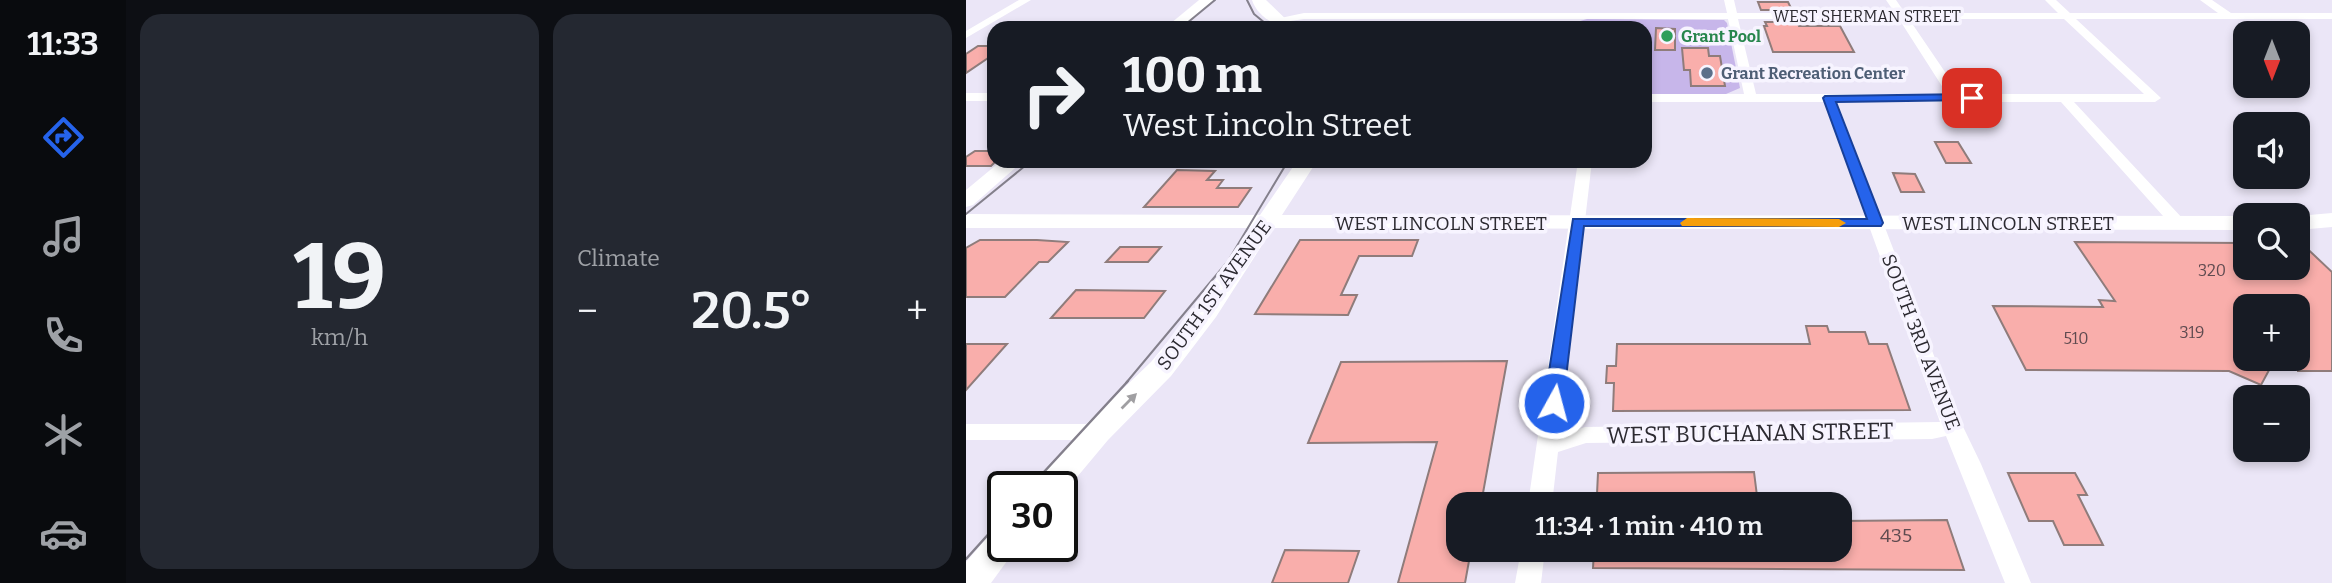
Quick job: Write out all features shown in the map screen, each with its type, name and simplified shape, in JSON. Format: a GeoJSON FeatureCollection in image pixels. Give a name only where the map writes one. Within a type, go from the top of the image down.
{"type":"FeatureCollection","features":[{"type":"Feature","properties":{"kind":"main road"},"geometry":{"type":"LineString","coordinates":[[1181,21],[1208,0]]}},
{"type":"Feature","properties":{"kind":"main road"},"geometry":{"type":"LineString","coordinates":[[1197,21],[1221,0]]}},
{"type":"Feature","properties":{"kind":"main road"},"geometry":{"type":"LineString","coordinates":[[1259,0],[1261,6],[1278,21]]}},
{"type":"Feature","properties":{"kind":"main road"},"geometry":{"type":"LineString","coordinates":[[968,217],[1007,168]]}},
{"type":"Feature","properties":{"kind":"main road","name":"SOUTH 1ST AVENUE"},"geometry":{"type":"LineString","coordinates":[[1064,471],[1097,432],[1161,369],[1207,311],[1305,168]]}},
{"type":"Feature","properties":{"kind":"main road","name":"WEST LINCOLN STREET"},"geometry":{"type":"LineString","coordinates":[[968,217],[1266,223],[2233,223]]}},
{"type":"Feature","properties":{"kind":"main road"},"geometry":{"type":"LineString","coordinates":[[2310,222],[2332,220]]}},
{"type":"Feature","properties":{"kind":"main road"},"geometry":{"type":"LineString","coordinates":[[970,583],[987,562]]}},
{"type":"Feature","properties":{"kind":"street"},"geometry":{"type":"LineString","coordinates":[[990,21],[1026,0]]}},
{"type":"Feature","properties":{"kind":"street"},"geometry":{"type":"LineString","coordinates":[[1398,21],[1412,0]]}},
{"type":"Feature","properties":{"kind":"street"},"geometry":{"type":"LineString","coordinates":[[1572,21],[1576,0]]}},
{"type":"Feature","properties":{"kind":"street"},"geometry":{"type":"LineString","coordinates":[[1730,0],[1751,98]]}},
{"type":"Feature","properties":{"kind":"street"},"geometry":{"type":"LineString","coordinates":[[1892,0],[1956,98]]}},
{"type":"Feature","properties":{"kind":"street"},"geometry":{"type":"LineString","coordinates":[[1652,98],[2155,98],[2050,0]]}},
{"type":"Feature","properties":{"kind":"street"},"geometry":{"type":"LineString","coordinates":[[2205,0],[2229,16]]}},
{"type":"Feature","properties":{"kind":"street","name":"WEST SHERMAN STREET"},"geometry":{"type":"LineString","coordinates":[[1290,21],[1304,16],[2332,16]]}},
{"type":"Feature","properties":{"kind":"street"},"geometry":{"type":"LineString","coordinates":[[966,35],[987,23]]}},
{"type":"Feature","properties":{"kind":"street"},"geometry":{"type":"LineString","coordinates":[[966,97],[987,97]]}},
{"type":"Feature","properties":{"kind":"street","name":"SOUTH 3RD AVENUE"},"geometry":{"type":"LineString","coordinates":[[1829,98],[1953,427],[2018,583]]}},
{"type":"Feature","properties":{"kind":"street"},"geometry":{"type":"LineString","coordinates":[[2065,99],[2178,223]]}},
{"type":"Feature","properties":{"kind":"street"},"geometry":{"type":"LineString","coordinates":[[1542,492],[1584,168]]}},
{"type":"Feature","properties":{"kind":"street","name":"WEST BUCHANAN STREET"},"geometry":{"type":"LineString","coordinates":[[1548,447],[1585,435],[1932,431],[1953,427]]}},
{"type":"Feature","properties":{"kind":"street"},"geometry":{"type":"LineString","coordinates":[[966,432],[1097,432]]}},
{"type":"Feature","properties":{"kind":"street"},"geometry":{"type":"LineString","coordinates":[[1528,583],[1531,562]]}},
{"type":"Feature","properties":{"kind":"shaded area"},"geometry":{"type":"Polygon","coordinates":[[[1724,20],[1727,23],[1740,88],[1726,94],[1652,94],[1652,21],[1580,21],[1724,20]]]}},
{"type":"Feature","properties":{"kind":"building"},"geometry":{"type":"Polygon","coordinates":[[[1758,2],[1788,2],[1792,10],[1761,10],[1758,2]]]}},
{"type":"Feature","properties":{"kind":"building"},"geometry":{"type":"Polygon","coordinates":[[[1765,22],[1797,22],[1799,26],[1840,26],[1854,52],[1773,52],[1765,22]]]}},
{"type":"Feature","properties":{"kind":"building"},"geometry":{"type":"Polygon","coordinates":[[[1656,28],[1675,29],[1675,50],[1655,50],[1656,28]]]}},
{"type":"Feature","properties":{"kind":"building"},"geometry":{"type":"Polygon","coordinates":[[[978,46],[987,46],[987,59],[966,73],[966,54],[978,46]]]}},
{"type":"Feature","properties":{"kind":"building","name":"Grant Recreation Center"},"geometry":{"type":"Polygon","coordinates":[[[1682,48],[1708,48],[1709,56],[1720,56],[1725,86],[1691,86],[1690,70],[1684,70],[1682,48]]]}},
{"type":"Feature","properties":{"kind":"building"},"geometry":{"type":"Polygon","coordinates":[[[1935,142],[1958,142],[1971,163],[1946,163],[1935,142]]]}},
{"type":"Feature","properties":{"kind":"building"},"geometry":{"type":"Polygon","coordinates":[[[975,151],[987,151],[987,166],[966,166],[966,157],[975,151]]]}},
{"type":"Feature","properties":{"kind":"building"},"geometry":{"type":"Polygon","coordinates":[[[1177,170],[1215,171],[1207,180],[1223,180],[1217,188],[1251,188],[1238,207],[1144,207],[1177,170]]]}},
{"type":"Feature","properties":{"kind":"building"},"geometry":{"type":"Polygon","coordinates":[[[1893,173],[1915,174],[1924,192],[1901,192],[1893,173]]]}},
{"type":"Feature","properties":{"kind":"building"},"geometry":{"type":"Polygon","coordinates":[[[980,240],[1068,242],[1048,262],[1039,262],[1005,297],[966,297],[966,248],[980,240]]]}},
{"type":"Feature","properties":{"kind":"building"},"geometry":{"type":"Polygon","coordinates":[[[1300,240],[1418,240],[1412,256],[1359,256],[1341,295],[1357,295],[1348,315],[1255,314],[1300,240]]]}},
{"type":"Feature","properties":{"kind":"building"},"geometry":{"type":"Polygon","coordinates":[[[2075,242],[2233,243],[2233,280],[2310,280],[2310,251],[2332,272],[2332,371],[2310,371],[2310,294],[2233,294],[2233,371],[2269,371],[2261,385],[2229,371],[2026,370],[1993,306],[2103,307],[2099,300],[2115,301],[2075,242]]]}},
{"type":"Feature","properties":{"kind":"building"},"geometry":{"type":"Polygon","coordinates":[[[1120,247],[1161,247],[1148,262],[1106,262],[1120,247]]]}},
{"type":"Feature","properties":{"kind":"building"},"geometry":{"type":"Polygon","coordinates":[[[1076,290],[1165,291],[1144,318],[1051,318],[1076,290]]]}},
{"type":"Feature","properties":{"kind":"building"},"geometry":{"type":"Polygon","coordinates":[[[1806,326],[1827,326],[1829,332],[1865,332],[1869,344],[1887,344],[1910,410],[1613,411],[1614,383],[1606,383],[1607,366],[1616,366],[1617,344],[1810,344],[1806,326]]]}},
{"type":"Feature","properties":{"kind":"building"},"geometry":{"type":"Polygon","coordinates":[[[966,344],[1007,344],[966,390],[966,344]]]}},
{"type":"Feature","properties":{"kind":"building"},"geometry":{"type":"Polygon","coordinates":[[[1507,361],[1483,492],[1446,492],[1446,562],[1469,562],[1465,583],[1398,583],[1437,442],[1308,443],[1341,362],[1507,361]]]}},
{"type":"Feature","properties":{"kind":"building"},"geometry":{"type":"Polygon","coordinates":[[[1754,472],[1756,492],[1597,492],[1598,473],[1754,472]]]}},
{"type":"Feature","properties":{"kind":"building"},"geometry":{"type":"Polygon","coordinates":[[[2008,473],[2075,473],[2087,495],[2078,495],[2103,545],[2064,545],[2053,521],[2029,521],[2008,473]]]}},
{"type":"Feature","properties":{"kind":"building"},"geometry":{"type":"Polygon","coordinates":[[[1947,520],[1964,570],[1593,568],[1593,562],[1852,562],[1852,521],[1947,520]]]}},
{"type":"Feature","properties":{"kind":"building"},"geometry":{"type":"Polygon","coordinates":[[[1285,550],[1359,551],[1348,583],[1272,583],[1285,550]]]}},
{"type":"Feature","properties":{"kind":"tram line"},"geometry":{"type":"LineString","coordinates":[[1190,21],[1215,0]]}},
{"type":"Feature","properties":{"kind":"tram line"},"geometry":{"type":"LineString","coordinates":[[1247,0],[1254,14],[1262,21]]}},
{"type":"Feature","properties":{"kind":"tram line"},"geometry":{"type":"LineString","coordinates":[[966,214],[1022,168]]}},
{"type":"Feature","properties":{"kind":"tram line"},"geometry":{"type":"LineString","coordinates":[[1126,383],[1228,261],[1284,168]]}},
{"type":"Feature","properties":{"kind":"tram line"},"geometry":{"type":"LineString","coordinates":[[1045,471],[1128,381]]}},
{"type":"Feature","properties":{"kind":"tram line"},"geometry":{"type":"LineString","coordinates":[[966,559],[987,536]]}},
{"type":"Feature","properties":{"kind":"slow traffic"},"geometry":{"type":"LineString","coordinates":[[1687,223],[1839,223]]}},
{"type":"Feature","properties":{"kind":"place","name":"Grant Pool"},"geometry":{"type":"Point","coordinates":[1667,36]}},
{"type":"Feature","properties":{"kind":"place","name":"Grant Recreation Center"},"geometry":{"type":"Point","coordinates":[1707,73]}},
{"type":"Feature","properties":{"kind":"route"},"geometry":{"type":"LineString","coordinates":[[1554,403],[1578,222],[1876,223],[1829,98],[1972,98]]}}]}
